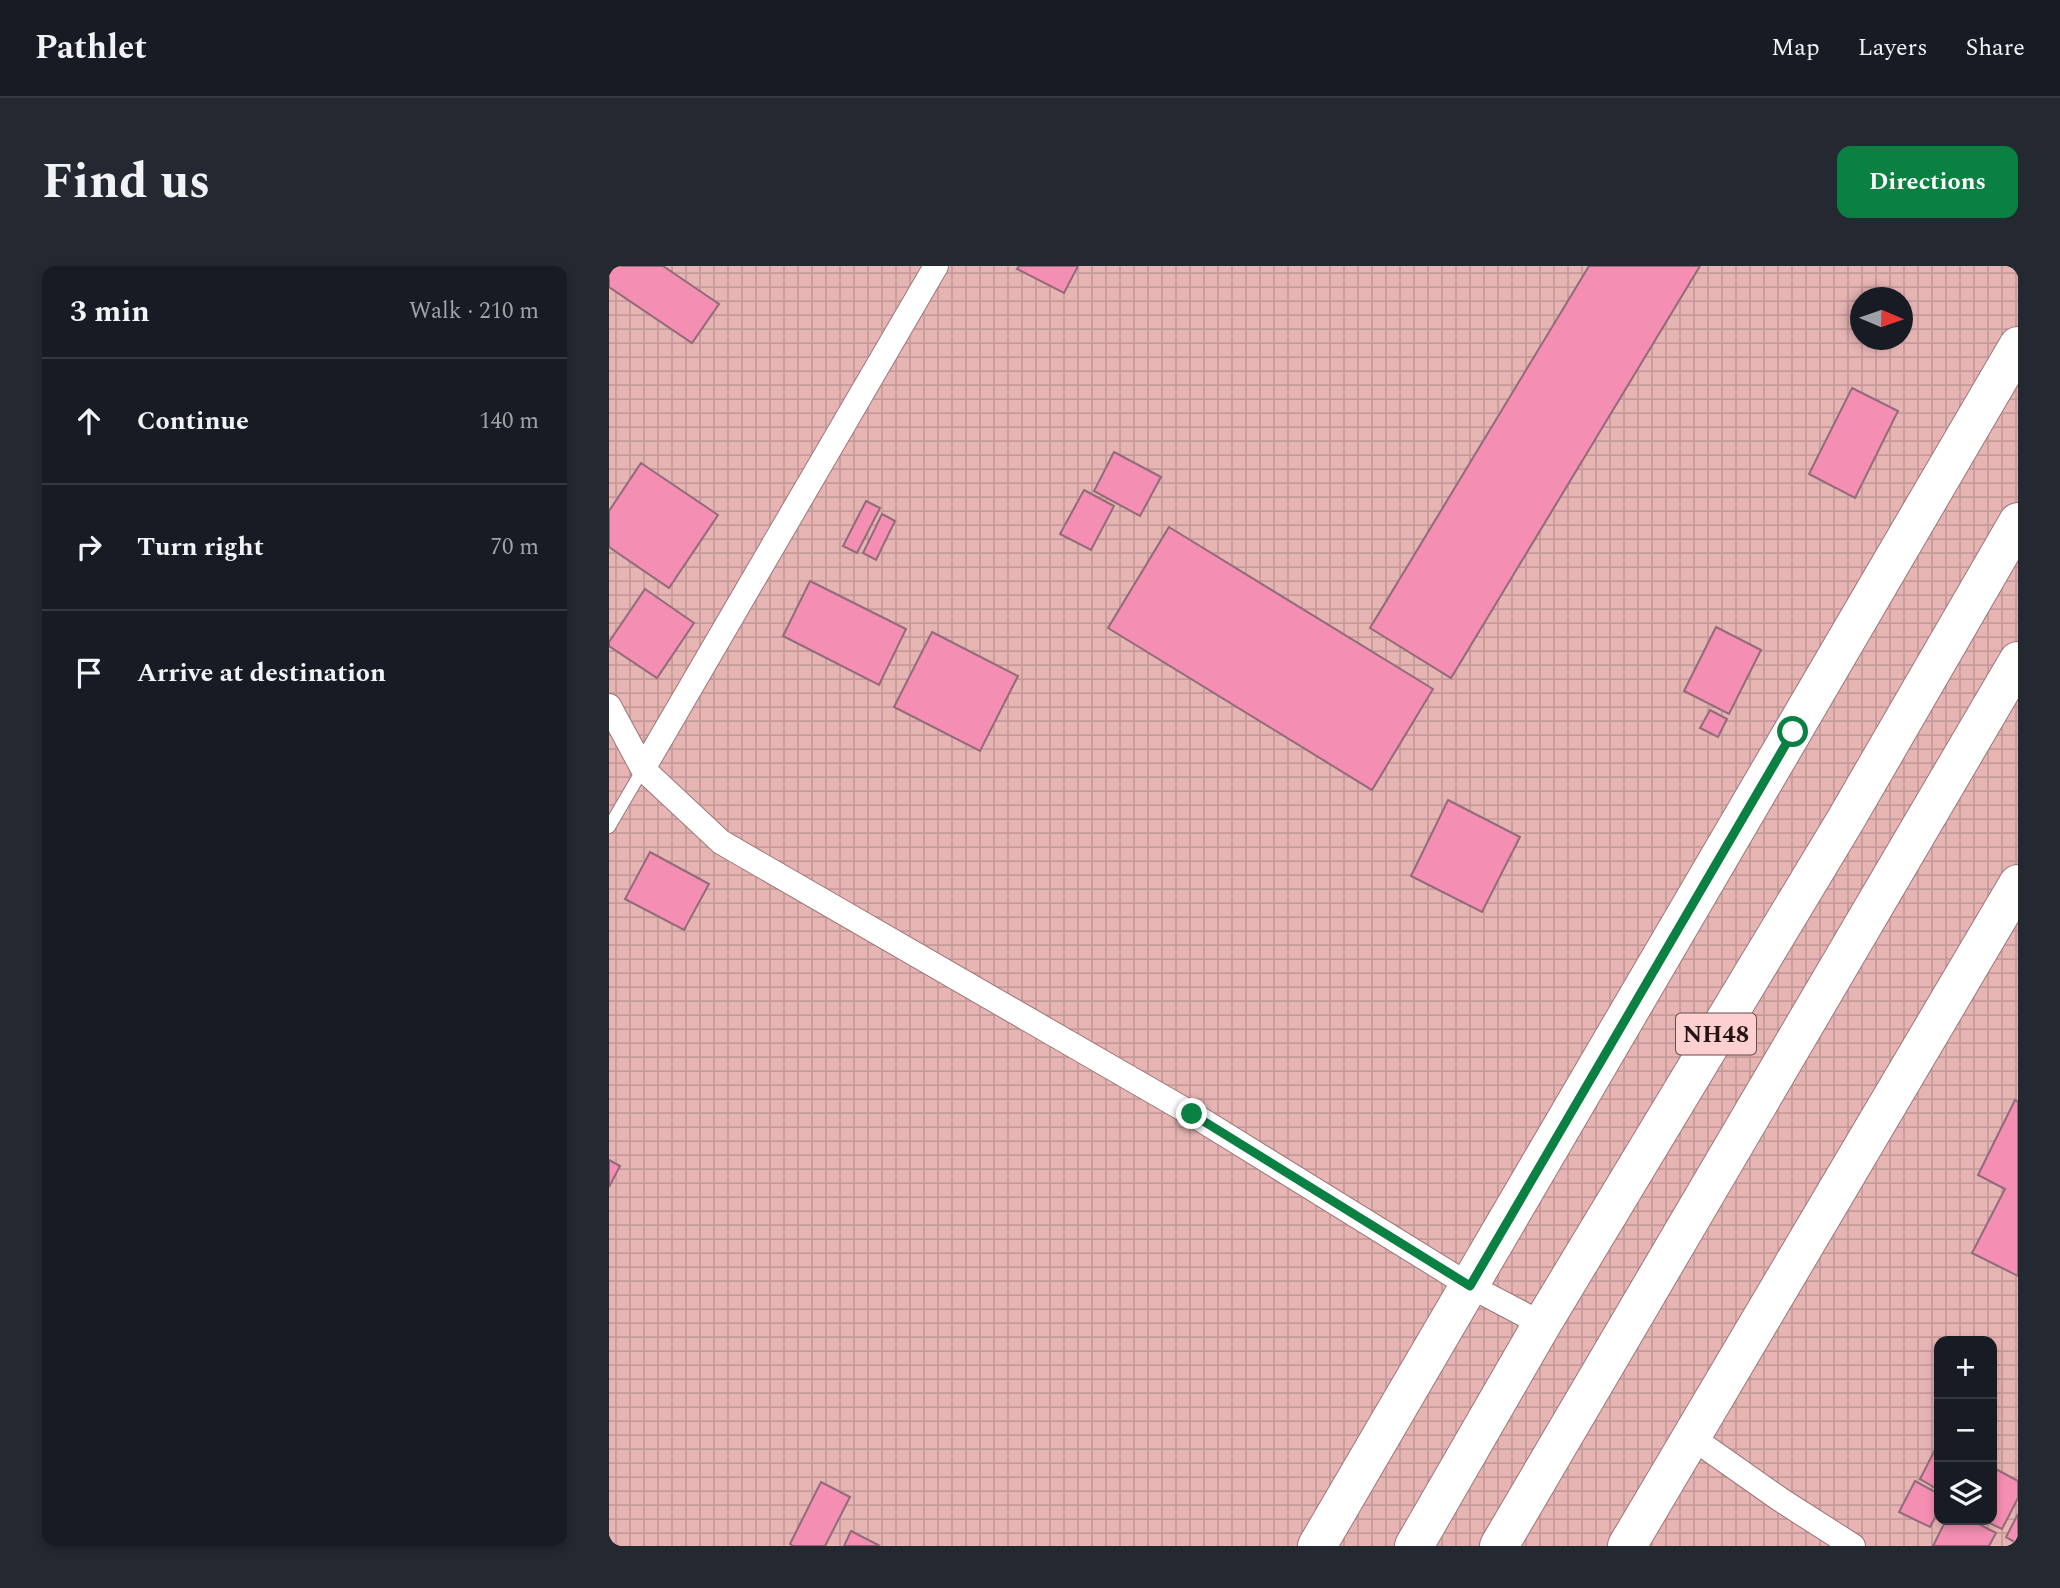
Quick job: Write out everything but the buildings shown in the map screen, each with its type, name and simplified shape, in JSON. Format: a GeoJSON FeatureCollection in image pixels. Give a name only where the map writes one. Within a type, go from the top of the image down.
{"type":"FeatureCollection","features":[{"type":"Feature","properties":{"kind":"main road"},"geometry":{"type":"LineString","coordinates":[[1317,1546],[2018,346]]}},
{"type":"Feature","properties":{"kind":"main road","name":"NH48"},"geometry":{"type":"LineString","coordinates":[[1414,1546],[1542,1324],[1845,821],[2018,522]]}},
{"type":"Feature","properties":{"kind":"main road","name":"NH48"},"geometry":{"type":"LineString","coordinates":[[1499,1546],[2018,661]]}},
{"type":"Feature","properties":{"kind":"main road"},"geometry":{"type":"LineString","coordinates":[[1627,1546],[2018,884]]}},
{"type":"Feature","properties":{"kind":"street"},"geometry":{"type":"LineString","coordinates":[[643,769],[936,266]]}},
{"type":"Feature","properties":{"kind":"street"},"geometry":{"type":"LineString","coordinates":[[609,706],[643,769],[721,842],[1192,1114],[1470,1286],[1542,1324]]}},
{"type":"Feature","properties":{"kind":"street"},"geometry":{"type":"LineString","coordinates":[[1691,1436],[1781,1500],[1853,1546]]}},
{"type":"Feature","properties":{"kind":"lane"},"geometry":{"type":"LineString","coordinates":[[609,827],[643,769]]}},
{"type":"Feature","properties":{"kind":"shaded area"},"geometry":{"type":"Polygon","coordinates":[[[609,266],[2018,266],[2018,1546],[609,1546],[609,266]]]}},
{"type":"Feature","properties":{"kind":"route"},"geometry":{"type":"LineString","coordinates":[[1192,1114],[1470,1286],[1793,732]]}}]}
